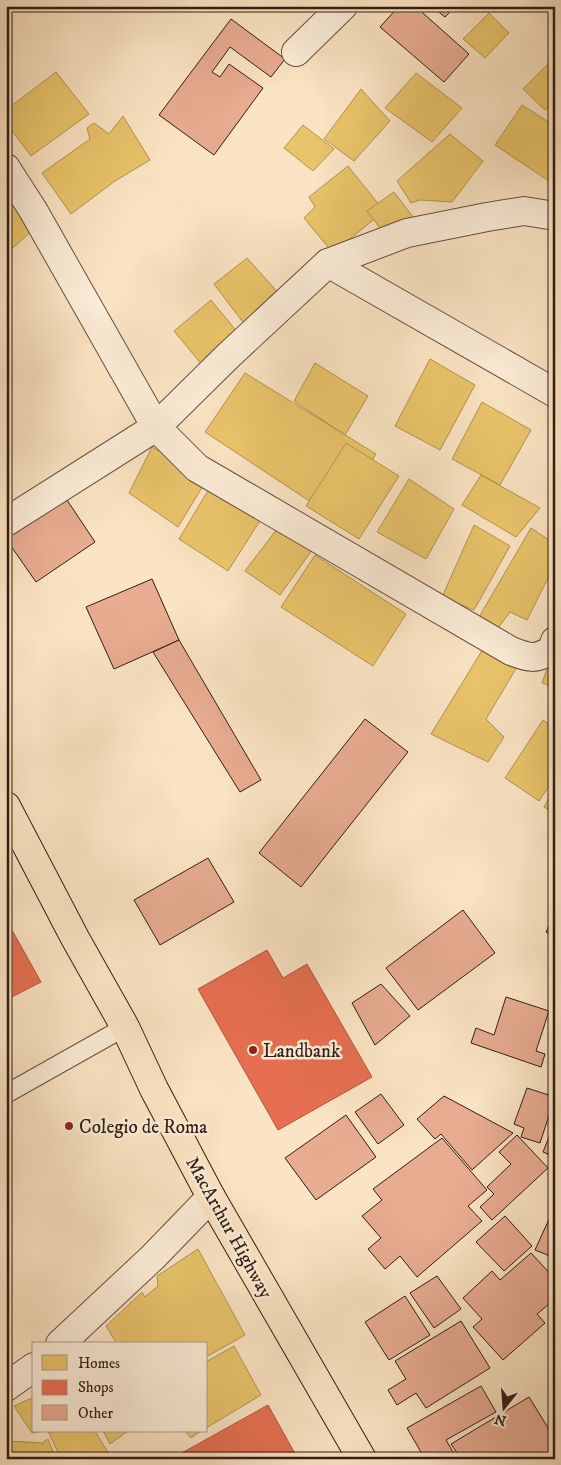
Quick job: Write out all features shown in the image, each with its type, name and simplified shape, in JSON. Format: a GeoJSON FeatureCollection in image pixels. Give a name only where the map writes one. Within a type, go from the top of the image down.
{"type":"FeatureCollection","features":[{"type":"Feature","properties":{"kind":"highway","name":"MacArthur Highway"},"geometry":{"type":"LineString","coordinates":[[6,806],[75,938],[125,1027],[154,1088],[211,1197],[362,1459]]}},
{"type":"Feature","properties":{"kind":"street"},"geometry":{"type":"LineString","coordinates":[[296,52],[343,6]]}},
{"type":"Feature","properties":{"kind":"street"},"geometry":{"type":"LineString","coordinates":[[6,168],[33,210],[156,427],[197,468],[511,651],[524,656],[540,657],[552,650],[555,641]]}},
{"type":"Feature","properties":{"kind":"street"},"geometry":{"type":"LineString","coordinates":[[6,522],[156,427],[228,356],[328,263],[407,232],[524,212],[555,216]]}},
{"type":"Feature","properties":{"kind":"street"},"geometry":{"type":"LineString","coordinates":[[328,263],[555,393]]}},
{"type":"Feature","properties":{"kind":"street"},"geometry":{"type":"LineString","coordinates":[[62,1342],[152,1257],[211,1197]]}},
{"type":"Feature","properties":{"kind":"street"},"geometry":{"type":"LineString","coordinates":[[6,1387],[32,1368]]}},
{"type":"Feature","properties":{"kind":"lane"},"geometry":{"type":"LineString","coordinates":[[6,1094],[125,1027]]}},
{"type":"Feature","properties":{"kind":"building: Homes"},"geometry":{"type":"Polygon","coordinates":[[[489,13],[509,33],[485,58],[463,39],[489,13]]]}},
{"type":"Feature","properties":{"kind":"building: Homes"},"geometry":{"type":"Polygon","coordinates":[[[555,57],[555,100],[545,110],[523,89],[555,57]]]}},
{"type":"Feature","properties":{"kind":"building: Homes"},"geometry":{"type":"Polygon","coordinates":[[[56,72],[89,114],[31,156],[6,123],[6,110],[56,72]]]}},
{"type":"Feature","properties":{"kind":"building: Homes"},"geometry":{"type":"Polygon","coordinates":[[[416,73],[462,108],[432,142],[385,108],[416,73]]]}},
{"type":"Feature","properties":{"kind":"building: Homes"},"geometry":{"type":"Polygon","coordinates":[[[361,89],[390,121],[354,161],[324,139],[361,89]]]}},
{"type":"Feature","properties":{"kind":"building: Homes"},"geometry":{"type":"Polygon","coordinates":[[[522,105],[555,126],[555,185],[495,145],[522,105]]]}},
{"type":"Feature","properties":{"kind":"building: Homes"},"geometry":{"type":"Polygon","coordinates":[[[123,116],[150,160],[115,181],[71,214],[42,173],[90,139],[87,128],[94,123],[109,134],[123,116]]]}},
{"type":"Feature","properties":{"kind":"building: Homes"},"geometry":{"type":"Polygon","coordinates":[[[303,125],[334,149],[313,171],[284,148],[303,125]]]}},
{"type":"Feature","properties":{"kind":"building: Homes"},"geometry":{"type":"Polygon","coordinates":[[[450,134],[483,161],[452,202],[420,200],[411,203],[397,181],[450,134]]]}},
{"type":"Feature","properties":{"kind":"building: Homes"},"geometry":{"type":"Polygon","coordinates":[[[348,166],[384,211],[333,253],[304,218],[315,207],[309,197],[348,166]]]}},
{"type":"Feature","properties":{"kind":"building: Homes"},"geometry":{"type":"Polygon","coordinates":[[[6,186],[34,229],[6,254],[6,186]]]}},
{"type":"Feature","properties":{"kind":"building: Homes"},"geometry":{"type":"Polygon","coordinates":[[[394,192],[413,217],[386,236],[367,211],[394,192]]]}},
{"type":"Feature","properties":{"kind":"building: Homes"},"geometry":{"type":"Polygon","coordinates":[[[247,258],[282,297],[245,325],[214,284],[247,258]]]}},
{"type":"Feature","properties":{"kind":"building: Homes"},"geometry":{"type":"Polygon","coordinates":[[[211,300],[239,334],[203,366],[174,331],[211,300]]]}},
{"type":"Feature","properties":{"kind":"building: Homes"},"geometry":{"type":"Polygon","coordinates":[[[430,359],[475,385],[440,450],[395,426],[430,359]]]}},
{"type":"Feature","properties":{"kind":"building: Homes"},"geometry":{"type":"Polygon","coordinates":[[[315,363],[368,396],[345,435],[294,401],[315,363]]]}},
{"type":"Feature","properties":{"kind":"building: Homes"},"geometry":{"type":"Polygon","coordinates":[[[245,373],[376,454],[335,518],[205,432],[245,373]]]}},
{"type":"Feature","properties":{"kind":"building: Homes"},"geometry":{"type":"Polygon","coordinates":[[[482,402],[531,430],[500,485],[452,459],[482,402]]]}},
{"type":"Feature","properties":{"kind":"building: Homes"},"geometry":{"type":"Polygon","coordinates":[[[346,443],[399,476],[359,539],[306,506],[346,443]]]}},
{"type":"Feature","properties":{"kind":"building: Homes"},"geometry":{"type":"Polygon","coordinates":[[[152,447],[207,479],[178,527],[129,493],[152,447]]]}},
{"type":"Feature","properties":{"kind":"building: Homes"},"geometry":{"type":"Polygon","coordinates":[[[218,474],[270,505],[228,571],[179,539],[218,474]]]}},
{"type":"Feature","properties":{"kind":"building: Homes"},"geometry":{"type":"Polygon","coordinates":[[[481,475],[540,508],[516,537],[462,505],[481,475]]]}},
{"type":"Feature","properties":{"kind":"building: Homes"},"geometry":{"type":"Polygon","coordinates":[[[409,479],[454,509],[426,559],[377,532],[409,479]]]}},
{"type":"Feature","properties":{"kind":"building: Homes"},"geometry":{"type":"Polygon","coordinates":[[[280,525],[317,543],[280,595],[245,571],[280,525]]]}},
{"type":"Feature","properties":{"kind":"building: Homes"},"geometry":{"type":"Polygon","coordinates":[[[474,525],[510,546],[474,610],[442,597],[474,525]]]}},
{"type":"Feature","properties":{"kind":"building: Homes"},"geometry":{"type":"Polygon","coordinates":[[[531,528],[555,544],[555,564],[527,620],[510,612],[498,628],[479,617],[531,528]]]}},
{"type":"Feature","properties":{"kind":"building: Homes"},"geometry":{"type":"Polygon","coordinates":[[[315,555],[406,614],[373,666],[281,607],[315,555]]]}},
{"type":"Feature","properties":{"kind":"building: Homes"},"geometry":{"type":"Polygon","coordinates":[[[486,644],[520,662],[486,719],[504,737],[488,762],[431,734],[486,644]]]}},
{"type":"Feature","properties":{"kind":"building: Homes"},"geometry":{"type":"Polygon","coordinates":[[[555,646],[555,687],[542,683],[555,646]]]}},
{"type":"Feature","properties":{"kind":"building: Homes"},"geometry":{"type":"Polygon","coordinates":[[[543,720],[555,728],[555,777],[539,801],[505,778],[543,720]]]}},
{"type":"Feature","properties":{"kind":"building: Homes"},"geometry":{"type":"Polygon","coordinates":[[[555,786],[555,813],[544,807],[555,786]]]}},
{"type":"Feature","properties":{"kind":"building: Homes"},"geometry":{"type":"Polygon","coordinates":[[[198,1249],[245,1335],[208,1356],[208,1342],[116,1342],[106,1326],[142,1292],[145,1297],[158,1286],[157,1276],[198,1249]]]}},
{"type":"Feature","properties":{"kind":"building: Homes"},"geometry":{"type":"Polygon","coordinates":[[[234,1346],[261,1395],[208,1427],[208,1361],[234,1346]]]}},
{"type":"Feature","properties":{"kind":"building: Homes"},"geometry":{"type":"Polygon","coordinates":[[[32,1398],[32,1432],[36,1432],[32,1433],[14,1406],[32,1398]]]}},
{"type":"Feature","properties":{"kind":"building: Homes"},"geometry":{"type":"Polygon","coordinates":[[[48,1432],[96,1432],[112,1459],[61,1459],[48,1432]]]}},
{"type":"Feature","properties":{"kind":"building: Homes"},"geometry":{"type":"Polygon","coordinates":[[[104,1432],[127,1432],[110,1444],[104,1432]]]}},
{"type":"Feature","properties":{"kind":"building: Homes"},"geometry":{"type":"Polygon","coordinates":[[[186,1432],[200,1432],[191,1438],[186,1432]]]}},
{"type":"Feature","properties":{"kind":"building: Homes"},"geometry":{"type":"Polygon","coordinates":[[[6,1434],[9,1441],[42,1443],[48,1439],[56,1459],[6,1459],[6,1434]]]}},
{"type":"Feature","properties":{"kind":"building: Shops"},"geometry":{"type":"Polygon","coordinates":[[[6,490],[16,509],[6,514],[6,490]]]}},
{"type":"Feature","properties":{"kind":"building: Shops"},"geometry":{"type":"Polygon","coordinates":[[[12,930],[41,982],[6,1000],[6,933],[12,930]]]}},
{"type":"Feature","properties":{"kind":"building: Shops"},"geometry":{"type":"Polygon","coordinates":[[[267,950],[283,978],[307,964],[372,1077],[278,1130],[198,989],[267,950]]]}},
{"type":"Feature","properties":{"kind":"building: Shops"},"geometry":{"type":"Polygon","coordinates":[[[268,1405],[298,1459],[171,1459],[268,1405]]]}},
{"type":"Feature","properties":{"kind":"building: Other"},"geometry":{"type":"Polygon","coordinates":[[[399,6],[415,6],[469,54],[444,82],[380,27],[399,6]]]}},
{"type":"Feature","properties":{"kind":"building: Other"},"geometry":{"type":"Polygon","coordinates":[[[431,6],[456,6],[445,17],[431,6]]]}},
{"type":"Feature","properties":{"kind":"building: Other"},"geometry":{"type":"Polygon","coordinates":[[[231,19],[285,59],[271,77],[230,47],[212,72],[220,77],[229,64],[263,88],[214,155],[159,115],[231,19]]]}},
{"type":"Feature","properties":{"kind":"building: Other"},"geometry":{"type":"Polygon","coordinates":[[[59,488],[95,542],[36,582],[6,539],[6,524],[59,488]]]}},
{"type":"Feature","properties":{"kind":"building: Other"},"geometry":{"type":"Polygon","coordinates":[[[152,579],[179,640],[114,669],[86,607],[152,579]]]}},
{"type":"Feature","properties":{"kind":"building: Other"},"geometry":{"type":"Polygon","coordinates":[[[179,640],[261,780],[240,792],[153,652],[179,640]]]}},
{"type":"Feature","properties":{"kind":"building: Other"},"geometry":{"type":"Polygon","coordinates":[[[365,719],[408,752],[301,887],[259,853],[365,719]]]}},
{"type":"Feature","properties":{"kind":"building: Other"},"geometry":{"type":"Polygon","coordinates":[[[208,858],[234,902],[160,945],[134,900],[208,858]]]}},
{"type":"Feature","properties":{"kind":"building: Other"},"geometry":{"type":"Polygon","coordinates":[[[463,910],[495,953],[418,1010],[386,968],[463,910]]]}},
{"type":"Feature","properties":{"kind":"building: Other"},"geometry":{"type":"Polygon","coordinates":[[[555,914],[555,937],[546,932],[555,914]]]}},
{"type":"Feature","properties":{"kind":"building: Other"},"geometry":{"type":"Polygon","coordinates":[[[381,984],[410,1016],[375,1045],[352,1003],[381,984]]]}},
{"type":"Feature","properties":{"kind":"building: Other"},"geometry":{"type":"Polygon","coordinates":[[[506,997],[549,1011],[536,1051],[545,1054],[541,1067],[471,1043],[476,1028],[494,1035],[506,997]]]}},
{"type":"Feature","properties":{"kind":"building: Other"},"geometry":{"type":"Polygon","coordinates":[[[527,1088],[555,1097],[540,1143],[521,1137],[524,1128],[514,1124],[527,1088]]]}},
{"type":"Feature","properties":{"kind":"building: Other"},"geometry":{"type":"Polygon","coordinates":[[[381,1094],[404,1125],[378,1144],[355,1112],[381,1094]]]}},
{"type":"Feature","properties":{"kind":"building: Other"},"geometry":{"type":"Polygon","coordinates":[[[444,1096],[513,1133],[472,1170],[441,1134],[435,1139],[417,1119],[444,1096]]]}},
{"type":"Feature","properties":{"kind":"building: Other"},"geometry":{"type":"Polygon","coordinates":[[[346,1115],[376,1157],[316,1200],[285,1158],[346,1115]]]}},
{"type":"Feature","properties":{"kind":"building: Other"},"geometry":{"type":"Polygon","coordinates":[[[555,1122],[555,1157],[543,1152],[555,1122]]]}},
{"type":"Feature","properties":{"kind":"building: Other"},"geometry":{"type":"Polygon","coordinates":[[[517,1135],[548,1168],[492,1220],[480,1207],[494,1194],[487,1187],[511,1164],[499,1152],[517,1135]]]}},
{"type":"Feature","properties":{"kind":"building: Other"},"geometry":{"type":"Polygon","coordinates":[[[442,1138],[487,1190],[468,1206],[482,1221],[417,1277],[400,1256],[385,1269],[368,1249],[381,1238],[362,1216],[382,1200],[373,1189],[442,1138]]]}},
{"type":"Feature","properties":{"kind":"building: Other"},"geometry":{"type":"Polygon","coordinates":[[[555,1206],[555,1258],[535,1250],[555,1206]]]}},
{"type":"Feature","properties":{"kind":"building: Other"},"geometry":{"type":"Polygon","coordinates":[[[505,1216],[532,1246],[504,1271],[476,1242],[505,1216]]]}},
{"type":"Feature","properties":{"kind":"building: Other"},"geometry":{"type":"Polygon","coordinates":[[[531,1253],[555,1279],[555,1299],[537,1314],[545,1323],[503,1360],[473,1327],[482,1319],[463,1298],[492,1271],[500,1280],[531,1253]]]}},
{"type":"Feature","properties":{"kind":"building: Other"},"geometry":{"type":"Polygon","coordinates":[[[437,1276],[461,1309],[434,1328],[410,1293],[437,1276]]]}},
{"type":"Feature","properties":{"kind":"building: Other"},"geometry":{"type":"Polygon","coordinates":[[[405,1296],[430,1335],[389,1360],[365,1322],[405,1296]]]}},
{"type":"Feature","properties":{"kind":"building: Other"},"geometry":{"type":"Polygon","coordinates":[[[461,1321],[490,1368],[426,1408],[416,1393],[397,1405],[388,1390],[406,1379],[395,1361],[461,1321]]]}},
{"type":"Feature","properties":{"kind":"building: Other"},"geometry":{"type":"Polygon","coordinates":[[[481,1386],[496,1412],[446,1440],[457,1459],[425,1459],[407,1428],[481,1386]]]}},
{"type":"Feature","properties":{"kind":"building: Other"},"geometry":{"type":"Polygon","coordinates":[[[529,1397],[555,1439],[555,1454],[546,1459],[461,1459],[451,1444],[529,1397]]]}},
{"type":"Feature","properties":{"kind":"place","name":"Landbank"},"geometry":{"type":"Point","coordinates":[253,1050]}},
{"type":"Feature","properties":{"kind":"place","name":"Colegio de Roma"},"geometry":{"type":"Point","coordinates":[69,1126]}}]}
